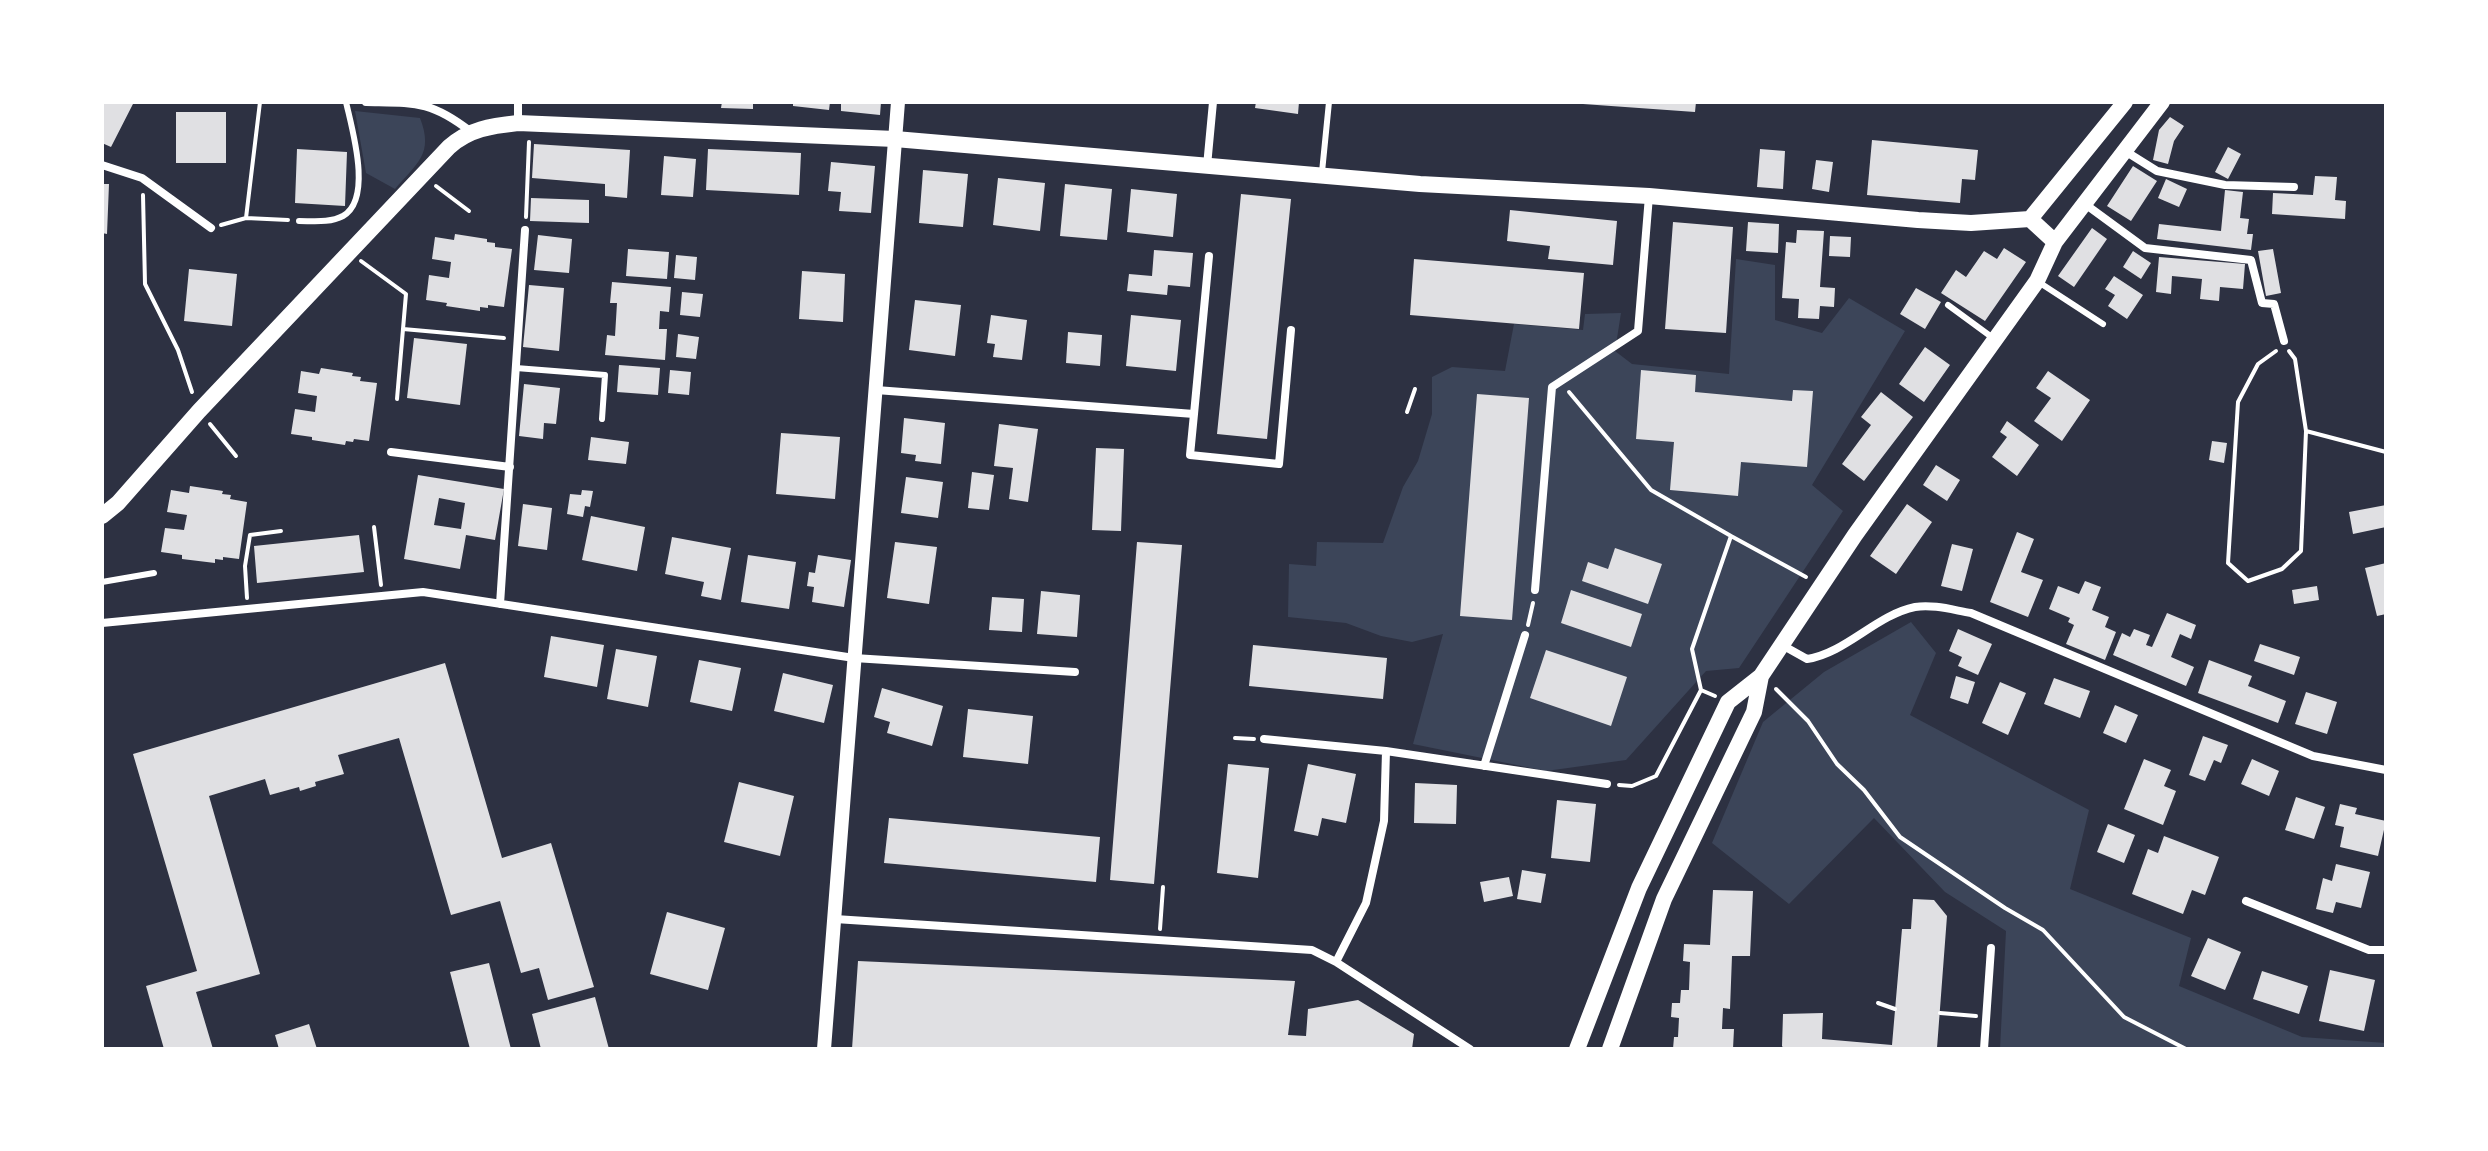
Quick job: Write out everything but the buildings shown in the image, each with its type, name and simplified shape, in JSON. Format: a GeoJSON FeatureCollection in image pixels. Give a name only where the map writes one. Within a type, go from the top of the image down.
{"type":"FeatureCollection","features":[{"type":"Feature","properties":{"kind":"main road"},"geometry":{"type":"LineString","coordinates":[[2030,219],[2125,102]]}},
{"type":"Feature","properties":{"kind":"main road"},"geometry":{"type":"LineString","coordinates":[[1577,1049],[1639,888],[1728,702],[1761,676],[1821,585],[2037,281],[2055,242],[2162,102]]}},
{"type":"Feature","properties":{"kind":"main road"},"geometry":{"type":"LineString","coordinates":[[102,516],[118,503],[199,411],[449,147],[470,131],[524,123],[895,139],[1322,176],[1649,196],[1918,220],[1971,223],[2030,219],[2055,242]]}},
{"type":"Feature","properties":{"kind":"main road"},"geometry":{"type":"LineString","coordinates":[[1610,1049],[1664,899],[1754,712],[1761,676]]}},
{"type":"Feature","properties":{"kind":"street"},"geometry":{"type":"LineString","coordinates":[[366,102],[421,103],[443,112],[470,131]]}},
{"type":"Feature","properties":{"kind":"street"},"geometry":{"type":"LineString","coordinates":[[518,102],[524,123]]}},
{"type":"Feature","properties":{"kind":"street"},"geometry":{"type":"LineString","coordinates":[[824,1049],[898,102]]}},
{"type":"Feature","properties":{"kind":"street"},"geometry":{"type":"LineString","coordinates":[[1207,166],[1213,102]]}},
{"type":"Feature","properties":{"kind":"street"},"geometry":{"type":"LineString","coordinates":[[2125,151],[2157,171],[2184,177],[2225,185],[2294,187]]}},
{"type":"Feature","properties":{"kind":"street"},"geometry":{"type":"LineString","coordinates":[[102,165],[142,178],[211,228]]}},
{"type":"Feature","properties":{"kind":"street"},"geometry":{"type":"LineString","coordinates":[[1535,590],[1552,387],[1638,331],[1649,196]]}},
{"type":"Feature","properties":{"kind":"street"},"geometry":{"type":"LineString","coordinates":[[2085,204],[2145,248],[2251,260],[2262,303],[2274,304],[2284,341]]}},
{"type":"Feature","properties":{"kind":"street"},"geometry":{"type":"LineString","coordinates":[[500,604],[525,230]]}},
{"type":"Feature","properties":{"kind":"street"},"geometry":{"type":"LineString","coordinates":[[1209,256],[1190,455],[1279,464],[1291,330]]}},
{"type":"Feature","properties":{"kind":"street"},"geometry":{"type":"LineString","coordinates":[[876,390],[1194,414]]}},
{"type":"Feature","properties":{"kind":"street"},"geometry":{"type":"LineString","coordinates":[[391,452],[510,467]]}},
{"type":"Feature","properties":{"kind":"street"},"geometry":{"type":"LineString","coordinates":[[102,623],[423,592],[854,658],[1075,672]]}},
{"type":"Feature","properties":{"kind":"street"},"geometry":{"type":"LineString","coordinates":[[1782,645],[1807,659],[1822,657],[1883,621],[1914,607],[1942,607],[1971,613],[2313,756],[2386,770]]}},
{"type":"Feature","properties":{"kind":"street"},"geometry":{"type":"LineString","coordinates":[[1484,766],[1525,635]]}},
{"type":"Feature","properties":{"kind":"street"},"geometry":{"type":"LineString","coordinates":[[1264,739],[1386,751],[1607,784]]}},
{"type":"Feature","properties":{"kind":"street"},"geometry":{"type":"LineString","coordinates":[[1336,962],[1366,903],[1384,821],[1386,751]]}},
{"type":"Feature","properties":{"kind":"street"},"geometry":{"type":"LineString","coordinates":[[2246,901],[2369,950],[2386,950]]}},
{"type":"Feature","properties":{"kind":"street"},"geometry":{"type":"LineString","coordinates":[[835,919],[1312,950],[1336,962],[1470,1049]]}},
{"type":"Feature","properties":{"kind":"street"},"geometry":{"type":"LineString","coordinates":[[1984,1049],[1991,948]]}},
{"type":"Feature","properties":{"kind":"lane"},"geometry":{"type":"LineString","coordinates":[[299,221],[327,221],[345,215],[355,203],[359,167],[346,102]]}},
{"type":"Feature","properties":{"kind":"lane"},"geometry":{"type":"LineString","coordinates":[[1322,176],[1329,102]]}},
{"type":"Feature","properties":{"kind":"lane"},"geometry":{"type":"LineString","coordinates":[[2037,281],[2103,324]]}},
{"type":"Feature","properties":{"kind":"lane"},"geometry":{"type":"LineString","coordinates":[[1948,305],[1996,340]]}},
{"type":"Feature","properties":{"kind":"lane"},"geometry":{"type":"LineString","coordinates":[[516,368],[605,375],[602,419]]}},
{"type":"Feature","properties":{"kind":"lane"},"geometry":{"type":"LineString","coordinates":[[102,582],[154,573]]}},
{"type":"Feature","properties":{"kind":"path"},"geometry":{"type":"LineString","coordinates":[[246,218],[260,102]]}},
{"type":"Feature","properties":{"kind":"path"},"geometry":{"type":"LineString","coordinates":[[524,123],[525,230]]}},
{"type":"Feature","properties":{"kind":"path"},"geometry":{"type":"LineString","coordinates":[[423,176],[469,211]]}},
{"type":"Feature","properties":{"kind":"path"},"geometry":{"type":"LineString","coordinates":[[142,178],[145,284],[178,350],[199,411],[236,456]]}},
{"type":"Feature","properties":{"kind":"path"},"geometry":{"type":"LineString","coordinates":[[211,228],[246,218],[299,221]]}},
{"type":"Feature","properties":{"kind":"path"},"geometry":{"type":"LineString","coordinates":[[350,252],[406,294],[397,399]]}},
{"type":"Feature","properties":{"kind":"path"},"geometry":{"type":"LineString","coordinates":[[403,329],[518,339]]}},
{"type":"Feature","properties":{"kind":"path"},"geometry":{"type":"LineString","coordinates":[[2284,341],[2295,359],[2306,431],[2301,551],[2282,569],[2248,581],[2228,563],[2238,402],[2258,364],[2284,341]]}},
{"type":"Feature","properties":{"kind":"path"},"geometry":{"type":"LineString","coordinates":[[1561,381],[1651,490],[1821,585]]}},
{"type":"Feature","properties":{"kind":"path"},"geometry":{"type":"LineString","coordinates":[[1407,412],[1415,389]]}},
{"type":"Feature","properties":{"kind":"path"},"geometry":{"type":"LineString","coordinates":[[2306,431],[2386,452]]}},
{"type":"Feature","properties":{"kind":"path"},"geometry":{"type":"LineString","coordinates":[[374,527],[382,596]]}},
{"type":"Feature","properties":{"kind":"path"},"geometry":{"type":"LineString","coordinates":[[248,609],[245,566],[250,535],[281,531]]}},
{"type":"Feature","properties":{"kind":"path"},"geometry":{"type":"LineString","coordinates":[[1607,784],[1632,786],[1656,776],[1701,690],[1692,649],[1731,536]]}},
{"type":"Feature","properties":{"kind":"path"},"geometry":{"type":"LineString","coordinates":[[1525,635],[1535,590]]}},
{"type":"Feature","properties":{"kind":"path"},"geometry":{"type":"LineString","coordinates":[[1761,676],[1808,721],[1837,764],[1864,790],[1900,837],[2043,930],[2124,1017],[2186,1049]]}},
{"type":"Feature","properties":{"kind":"path"},"geometry":{"type":"LineString","coordinates":[[1701,690],[1728,702]]}},
{"type":"Feature","properties":{"kind":"path"},"geometry":{"type":"LineString","coordinates":[[1160,940],[1163,887]]}},
{"type":"Feature","properties":{"kind":"path"},"geometry":{"type":"LineString","coordinates":[[1878,1003],[1895,1009]]}},
{"type":"Feature","properties":{"kind":"path"},"geometry":{"type":"LineString","coordinates":[[1940,1013],[1986,1017]]}},
{"type":"Feature","properties":{"kind":"shaded area"},"geometry":{"type":"Polygon","coordinates":[[[355,111],[420,118],[424,130],[424,149],[416,165],[395,189],[366,173],[355,111]]]}},
{"type":"Feature","properties":{"kind":"shaded area"},"geometry":{"type":"Polygon","coordinates":[[[1736,259],[1775,265],[1775,320],[1822,333],[1849,298],[1905,331],[1812,485],[1843,511],[1739,668],[1706,671],[1626,760],[1546,771],[1413,744],[1443,634],[1412,642],[1381,636],[1346,623],[1288,617],[1289,564],[1316,566],[1317,542],[1383,543],[1403,487],[1418,461],[1432,414],[1432,377],[1452,367],[1505,371],[1514,324],[1583,330],[1585,314],[1621,313],[1615,351],[1632,364],[1729,374],[1736,259]]]}},
{"type":"Feature","properties":{"kind":"shaded area"},"geometry":{"type":"Polygon","coordinates":[[[1911,622],[1936,653],[1910,715],[2089,810],[2070,889],[2191,938],[2179,986],[2302,1037],[2386,1043],[2386,1049],[2000,1049],[2006,931],[1945,892],[1874,818],[1789,904],[1712,843],[1763,722],[1824,672],[1911,622]]]}}]}
